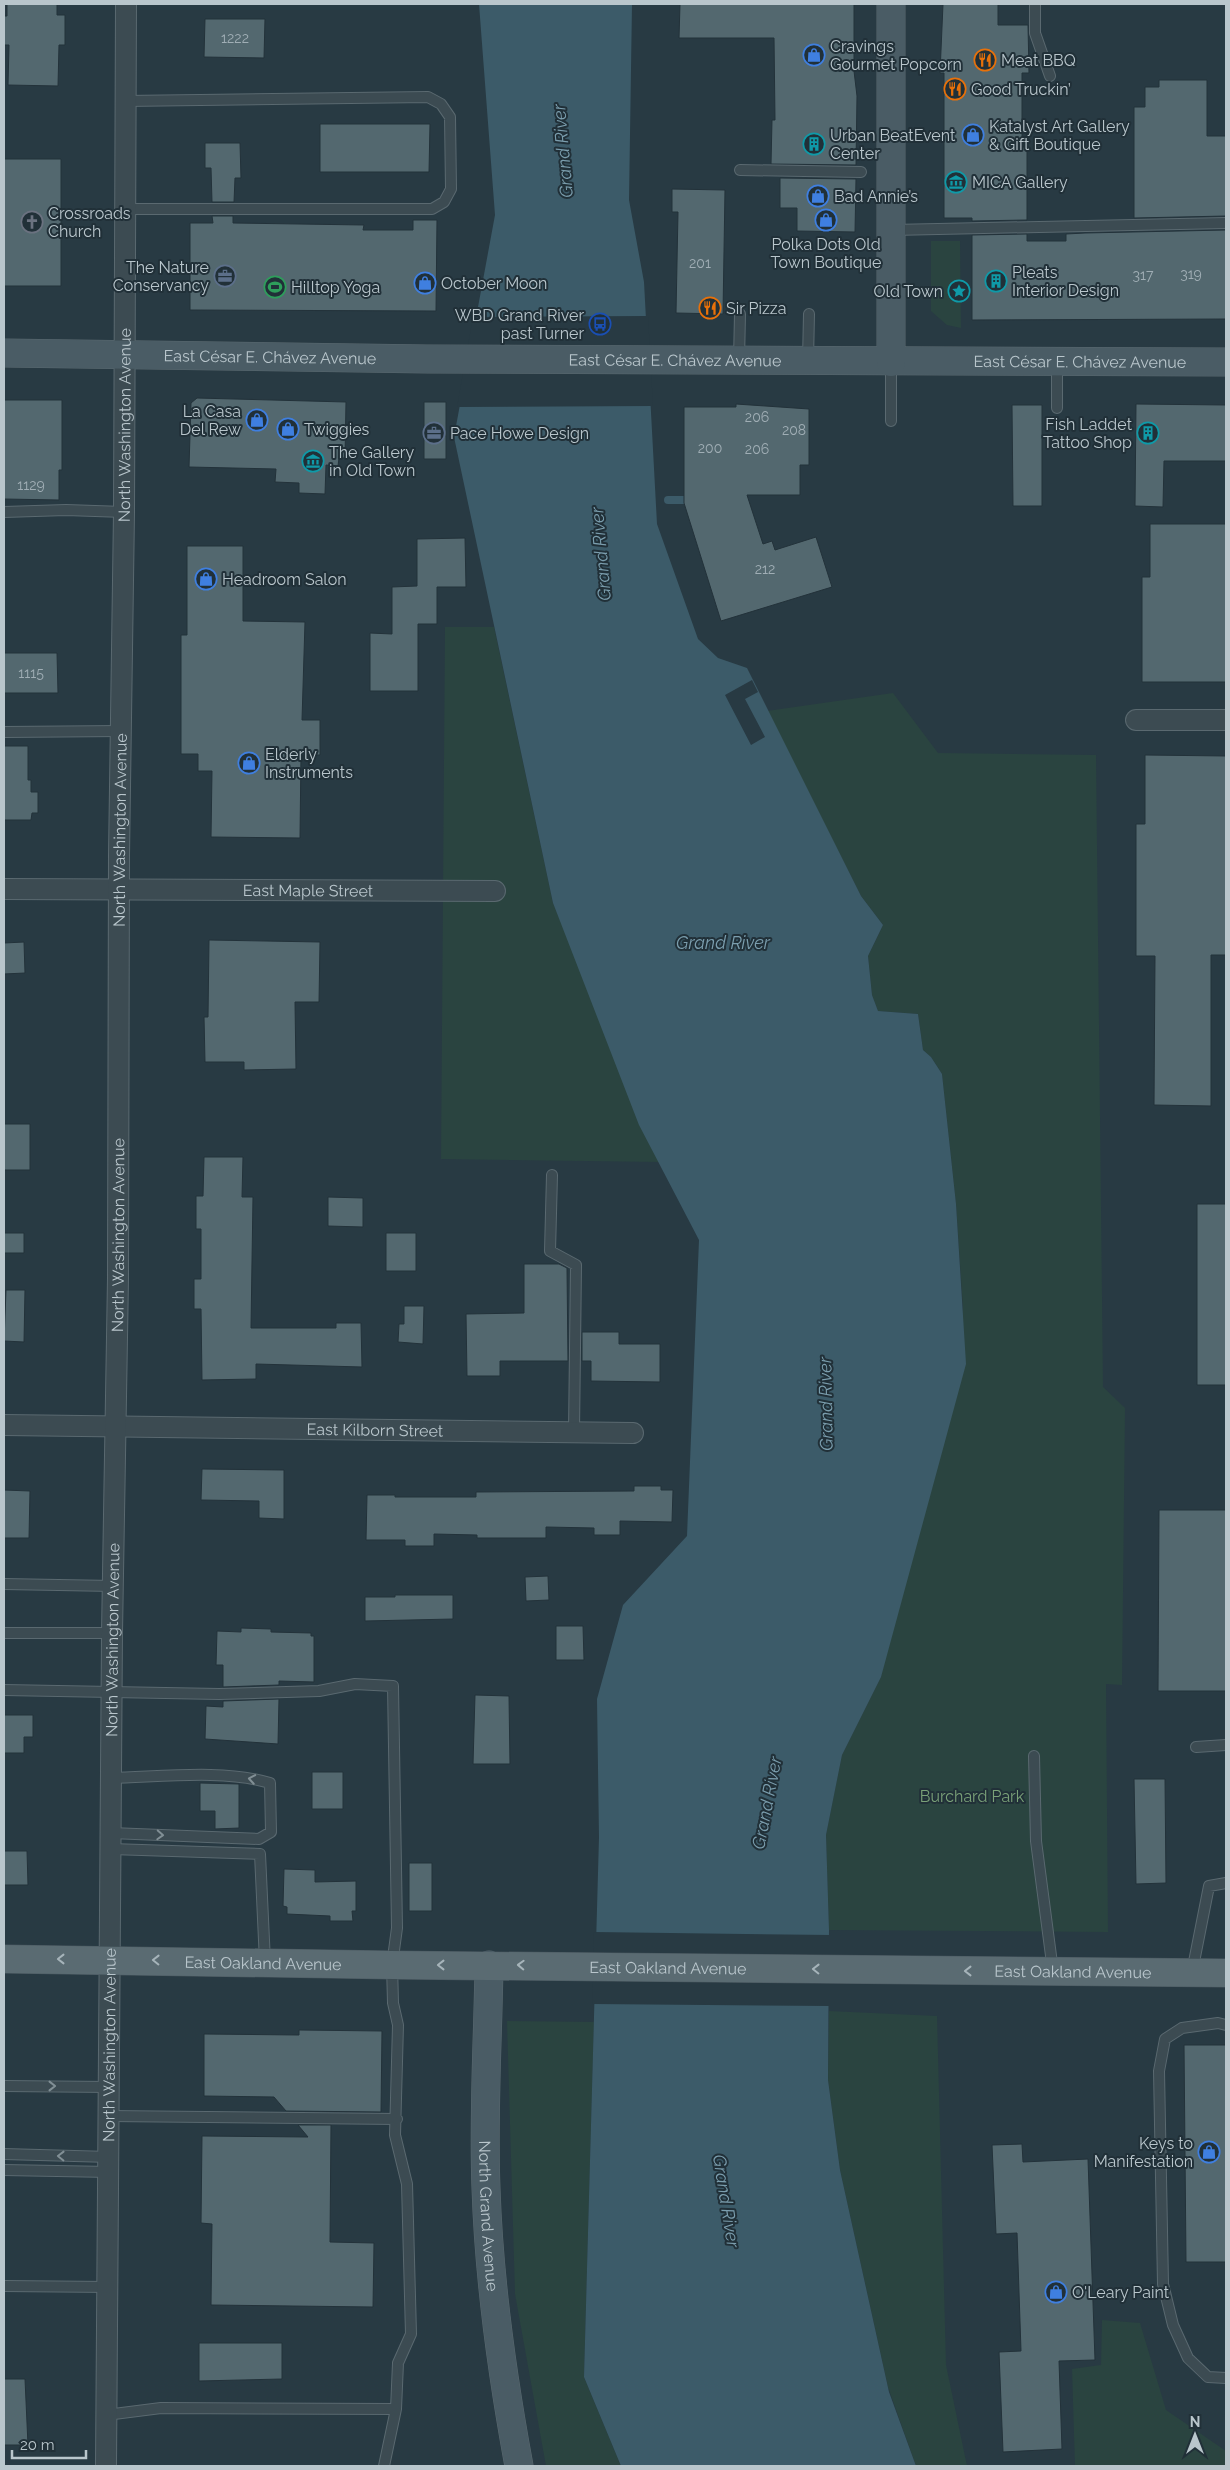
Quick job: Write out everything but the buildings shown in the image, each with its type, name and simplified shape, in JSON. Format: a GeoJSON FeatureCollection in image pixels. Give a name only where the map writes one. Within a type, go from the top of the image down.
{"type":"FeatureCollection","features":[{"type":"Feature","properties":{"kind":"main road","name":"East Oakland Avenue"},"geometry":{"type":"LineString","coordinates":[[4,1959],[110,1959],[552,1967],[1226,1973]]}},
{"type":"Feature","properties":{"kind":"street","name":"North Washington Avenue"},"geometry":{"type":"LineString","coordinates":[[106,2466],[110,2165],[112,1633],[116,1425],[120,731],[124,512],[123,354],[126,4]]}},
{"type":"Feature","properties":{"kind":"street"},"geometry":{"type":"LineString","coordinates":[[891,4],[891,362]]}},
{"type":"Feature","properties":{"kind":"street","name":"East César E. Chávez Avenue"},"geometry":{"type":"LineString","coordinates":[[4,353],[428,359],[1226,362]]}},
{"type":"Feature","properties":{"kind":"street"},"geometry":{"type":"LineString","coordinates":[[1136,720],[1226,720]]}},
{"type":"Feature","properties":{"kind":"street","name":"East Maple Street"},"geometry":{"type":"LineString","coordinates":[[4,889],[495,891]]}},
{"type":"Feature","properties":{"kind":"street","name":"East Kilborn Street"},"geometry":{"type":"LineString","coordinates":[[4,1424],[633,1433]]}},
{"type":"Feature","properties":{"kind":"street","name":"North Grand Avenue"},"geometry":{"type":"LineString","coordinates":[[489,1965],[486,2196],[492,2288],[502,2372],[519,2466]]}},
{"type":"Feature","properties":{"kind":"lane"},"geometry":{"type":"LineString","coordinates":[[1035,4],[1035,33],[1050,76]]}},
{"type":"Feature","properties":{"kind":"lane"},"geometry":{"type":"LineString","coordinates":[[124,209],[432,209],[444,202],[451,189],[450,117],[442,104],[428,97],[125,101]]}},
{"type":"Feature","properties":{"kind":"lane"},"geometry":{"type":"LineString","coordinates":[[740,170],[861,172]]}},
{"type":"Feature","properties":{"kind":"lane"},"geometry":{"type":"LineString","coordinates":[[891,230],[1226,223]]}},
{"type":"Feature","properties":{"kind":"lane"},"geometry":{"type":"LineString","coordinates":[[730,360],[740,314]]}},
{"type":"Feature","properties":{"kind":"lane"},"geometry":{"type":"LineString","coordinates":[[808,361],[809,314]]}},
{"type":"Feature","properties":{"kind":"lane"},"geometry":{"type":"LineString","coordinates":[[891,362],[891,421]]}},
{"type":"Feature","properties":{"kind":"lane"},"geometry":{"type":"LineString","coordinates":[[1057,362],[1058,408]]}},
{"type":"Feature","properties":{"kind":"lane"},"geometry":{"type":"LineString","coordinates":[[4,512],[66,510],[124,512]]}},
{"type":"Feature","properties":{"kind":"lane"},"geometry":{"type":"LineString","coordinates":[[4,732],[120,731]]}},
{"type":"Feature","properties":{"kind":"lane"},"geometry":{"type":"LineString","coordinates":[[552,1175],[550,1251],[576,1265],[574,1432]]}},
{"type":"Feature","properties":{"kind":"lane"},"geometry":{"type":"LineString","coordinates":[[4,1584],[113,1586]]}},
{"type":"Feature","properties":{"kind":"lane"},"geometry":{"type":"LineString","coordinates":[[4,1633],[112,1633]]}},
{"type":"Feature","properties":{"kind":"lane"},"geometry":{"type":"LineString","coordinates":[[4,1690],[219,1694],[319,1691],[355,1684],[393,1686],[397,1928],[392,1965],[393,2003],[398,2025],[396,2135],[408,2184],[411,2334],[398,2363],[396,2410],[384,2466]]}},
{"type":"Feature","properties":{"kind":"lane"},"geometry":{"type":"LineString","coordinates":[[1196,1747],[1226,1745]]}},
{"type":"Feature","properties":{"kind":"lane"},"geometry":{"type":"LineString","coordinates":[[1034,1756],[1036,1841],[1053,1972]]}},
{"type":"Feature","properties":{"kind":"lane"},"geometry":{"type":"LineString","coordinates":[[111,1778],[230,1776],[255,1779],[270,1784],[272,1794],[271,1832],[259,1838],[111,1841]]}},
{"type":"Feature","properties":{"kind":"lane"},"geometry":{"type":"LineString","coordinates":[[111,1841],[260,1854],[265,1963]]}},
{"type":"Feature","properties":{"kind":"lane"},"geometry":{"type":"LineString","coordinates":[[1192,1973],[1209,1886],[1226,1883]]}},
{"type":"Feature","properties":{"kind":"lane"},"geometry":{"type":"LineString","coordinates":[[1226,2025],[1218,2023],[1182,2028],[1165,2039],[1159,2071],[1163,2284],[1173,2325],[1188,2358],[1208,2377],[1226,2378]]}},
{"type":"Feature","properties":{"kind":"lane"},"geometry":{"type":"LineString","coordinates":[[4,2086],[109,2087]]}},
{"type":"Feature","properties":{"kind":"lane"},"geometry":{"type":"LineString","coordinates":[[109,2116],[397,2118]]}},
{"type":"Feature","properties":{"kind":"lane"},"geometry":{"type":"LineString","coordinates":[[4,2154],[110,2165]]}},
{"type":"Feature","properties":{"kind":"lane"},"geometry":{"type":"LineString","coordinates":[[4,2170],[110,2165]]}},
{"type":"Feature","properties":{"kind":"lane"},"geometry":{"type":"LineString","coordinates":[[4,2286],[109,2287]]}},
{"type":"Feature","properties":{"kind":"lane"},"geometry":{"type":"LineString","coordinates":[[106,2415],[160,2408],[396,2410]]}},
{"type":"Feature","properties":{"kind":"green space"},"geometry":{"type":"Polygon","coordinates":[[[931,241],[960,241],[961,328],[947,325],[931,311],[931,241]]]}},
{"type":"Feature","properties":{"kind":"green space"},"geometry":{"type":"Polygon","coordinates":[[[445,627],[494,627],[553,903],[661,1162],[441,1159],[445,627]]]}},
{"type":"Feature","properties":{"kind":"green space","name":"Burchard Park"},"geometry":{"type":"Polygon","coordinates":[[[893,693],[938,753],[1096,755],[1103,1387],[1125,1408],[1122,1685],[1106,1684],[1108,1932],[829,1930],[826,1835],[842,1755],[881,1677],[963,1308],[956,1204],[942,1074],[931,1057],[923,1050],[918,1014],[878,1011],[872,995],[868,956],[883,925],[861,896],[767,711],[893,693]]]}},
{"type":"Feature","properties":{"kind":"green space"},"geometry":{"type":"Polygon","coordinates":[[[829,2011],[937,2016],[946,2365],[967,2466],[916,2466],[888,2387],[840,2170],[828,2080],[829,2011]]]}},
{"type":"Feature","properties":{"kind":"green space"},"geometry":{"type":"Polygon","coordinates":[[[507,2021],[594,2022],[584,2377],[621,2466],[546,2466],[515,2294],[507,2021]]]}},
{"type":"Feature","properties":{"kind":"green space"},"geometry":{"type":"Polygon","coordinates":[[[1102,2320],[1140,2323],[1166,2410],[1226,2451],[1226,2466],[1075,2466],[1072,2369],[1101,2365],[1102,2320]]]}},
{"type":"Feature","properties":{"kind":"water","name":"Grand River"},"geometry":{"type":"Polygon","coordinates":[[[479,4],[632,4],[629,200],[644,282],[657,524],[698,639],[718,658],[747,668],[861,896],[883,925],[868,956],[872,995],[878,1011],[918,1014],[923,1050],[931,1057],[942,1074],[956,1204],[966,1364],[881,1677],[842,1755],[826,1835],[829,1930],[828,2080],[840,2170],[889,2392],[916,2466],[621,2466],[584,2377],[599,1837],[597,1699],[623,1605],[687,1536],[699,1240],[639,1125],[553,903],[454,437],[495,215],[479,4]]]}},
{"type":"Feature","properties":{"kind":"pier"},"geometry":{"type":"Polygon","coordinates":[[[648,316],[653,406],[457,407],[473,317],[648,316]]]}},
{"type":"Feature","properties":{"kind":"pier"},"geometry":{"type":"Polygon","coordinates":[[[752,680],[758,692],[745,699],[765,737],[751,745],[725,695],[752,680]]]}},
{"type":"Feature","properties":{"kind":"pier"},"geometry":{"type":"Polygon","coordinates":[[[594,1932],[831,1935],[831,2006],[592,2004],[594,1932]]]}},
{"type":"Feature","properties":{"kind":"waterway"},"geometry":{"type":"LineString","coordinates":[[668,500],[684,500]]}},
{"type":"Feature","properties":{"kind":"place","name":"Cravings Gourmet Popcorn"},"geometry":{"type":"Point","coordinates":[814,55]}},
{"type":"Feature","properties":{"kind":"place","name":"Meat BBQ"},"geometry":{"type":"Point","coordinates":[985,60]}},
{"type":"Feature","properties":{"kind":"place","name":"Good Truckin’"},"geometry":{"type":"Point","coordinates":[955,89]}},
{"type":"Feature","properties":{"kind":"place","name":"Katalyst Art Gallery & Gift Boutique"},"geometry":{"type":"Point","coordinates":[973,135]}},
{"type":"Feature","properties":{"kind":"place","name":"Urban BeatEvent Center"},"geometry":{"type":"Point","coordinates":[814,144]}},
{"type":"Feature","properties":{"kind":"place","name":"MICA Gallery"},"geometry":{"type":"Point","coordinates":[956,182]}},
{"type":"Feature","properties":{"kind":"place","name":"Bad Annie’s"},"geometry":{"type":"Point","coordinates":[818,196]}},
{"type":"Feature","properties":{"kind":"place","name":"Polka Dots Old Town Boutique"},"geometry":{"type":"Point","coordinates":[826,220]}},
{"type":"Feature","properties":{"kind":"place","name":"Crossroads Church"},"geometry":{"type":"Point","coordinates":[32,222]}},
{"type":"Feature","properties":{"kind":"place","name":"The Nature Conservancy"},"geometry":{"type":"Point","coordinates":[225,276]}},
{"type":"Feature","properties":{"kind":"place","name":"Pleats Interior Design"},"geometry":{"type":"Point","coordinates":[996,281]}},
{"type":"Feature","properties":{"kind":"place","name":"October Moon"},"geometry":{"type":"Point","coordinates":[425,283]}},
{"type":"Feature","properties":{"kind":"place","name":"Hilltop Yoga"},"geometry":{"type":"Point","coordinates":[275,287]}},
{"type":"Feature","properties":{"kind":"place","name":"Old Town"},"geometry":{"type":"Point","coordinates":[959,291]}},
{"type":"Feature","properties":{"kind":"place","name":"Sir Pizza"},"geometry":{"type":"Point","coordinates":[710,308]}},
{"type":"Feature","properties":{"kind":"place","name":"WBD Grand River past Turner"},"geometry":{"type":"Point","coordinates":[600,324]}},
{"type":"Feature","properties":{"kind":"place","name":"La Casa Del Rew"},"geometry":{"type":"Point","coordinates":[257,420]}},
{"type":"Feature","properties":{"kind":"place","name":"Twiggies"},"geometry":{"type":"Point","coordinates":[288,429]}},
{"type":"Feature","properties":{"kind":"place","name":"Pace Howe Design"},"geometry":{"type":"Point","coordinates":[434,433]}},
{"type":"Feature","properties":{"kind":"place","name":"Fish Laddet Tattoo Shop"},"geometry":{"type":"Point","coordinates":[1148,433]}},
{"type":"Feature","properties":{"kind":"place","name":"The Gallery in Old Town"},"geometry":{"type":"Point","coordinates":[313,461]}},
{"type":"Feature","properties":{"kind":"place","name":"Headroom Salon"},"geometry":{"type":"Point","coordinates":[206,579]}},
{"type":"Feature","properties":{"kind":"place","name":"Elderly Instruments"},"geometry":{"type":"Point","coordinates":[249,763]}},
{"type":"Feature","properties":{"kind":"place","name":"Keys to Manifestation"},"geometry":{"type":"Point","coordinates":[1209,2152]}},
{"type":"Feature","properties":{"kind":"place","name":"O'Leary Paint"},"geometry":{"type":"Point","coordinates":[1056,2292]}}]}
